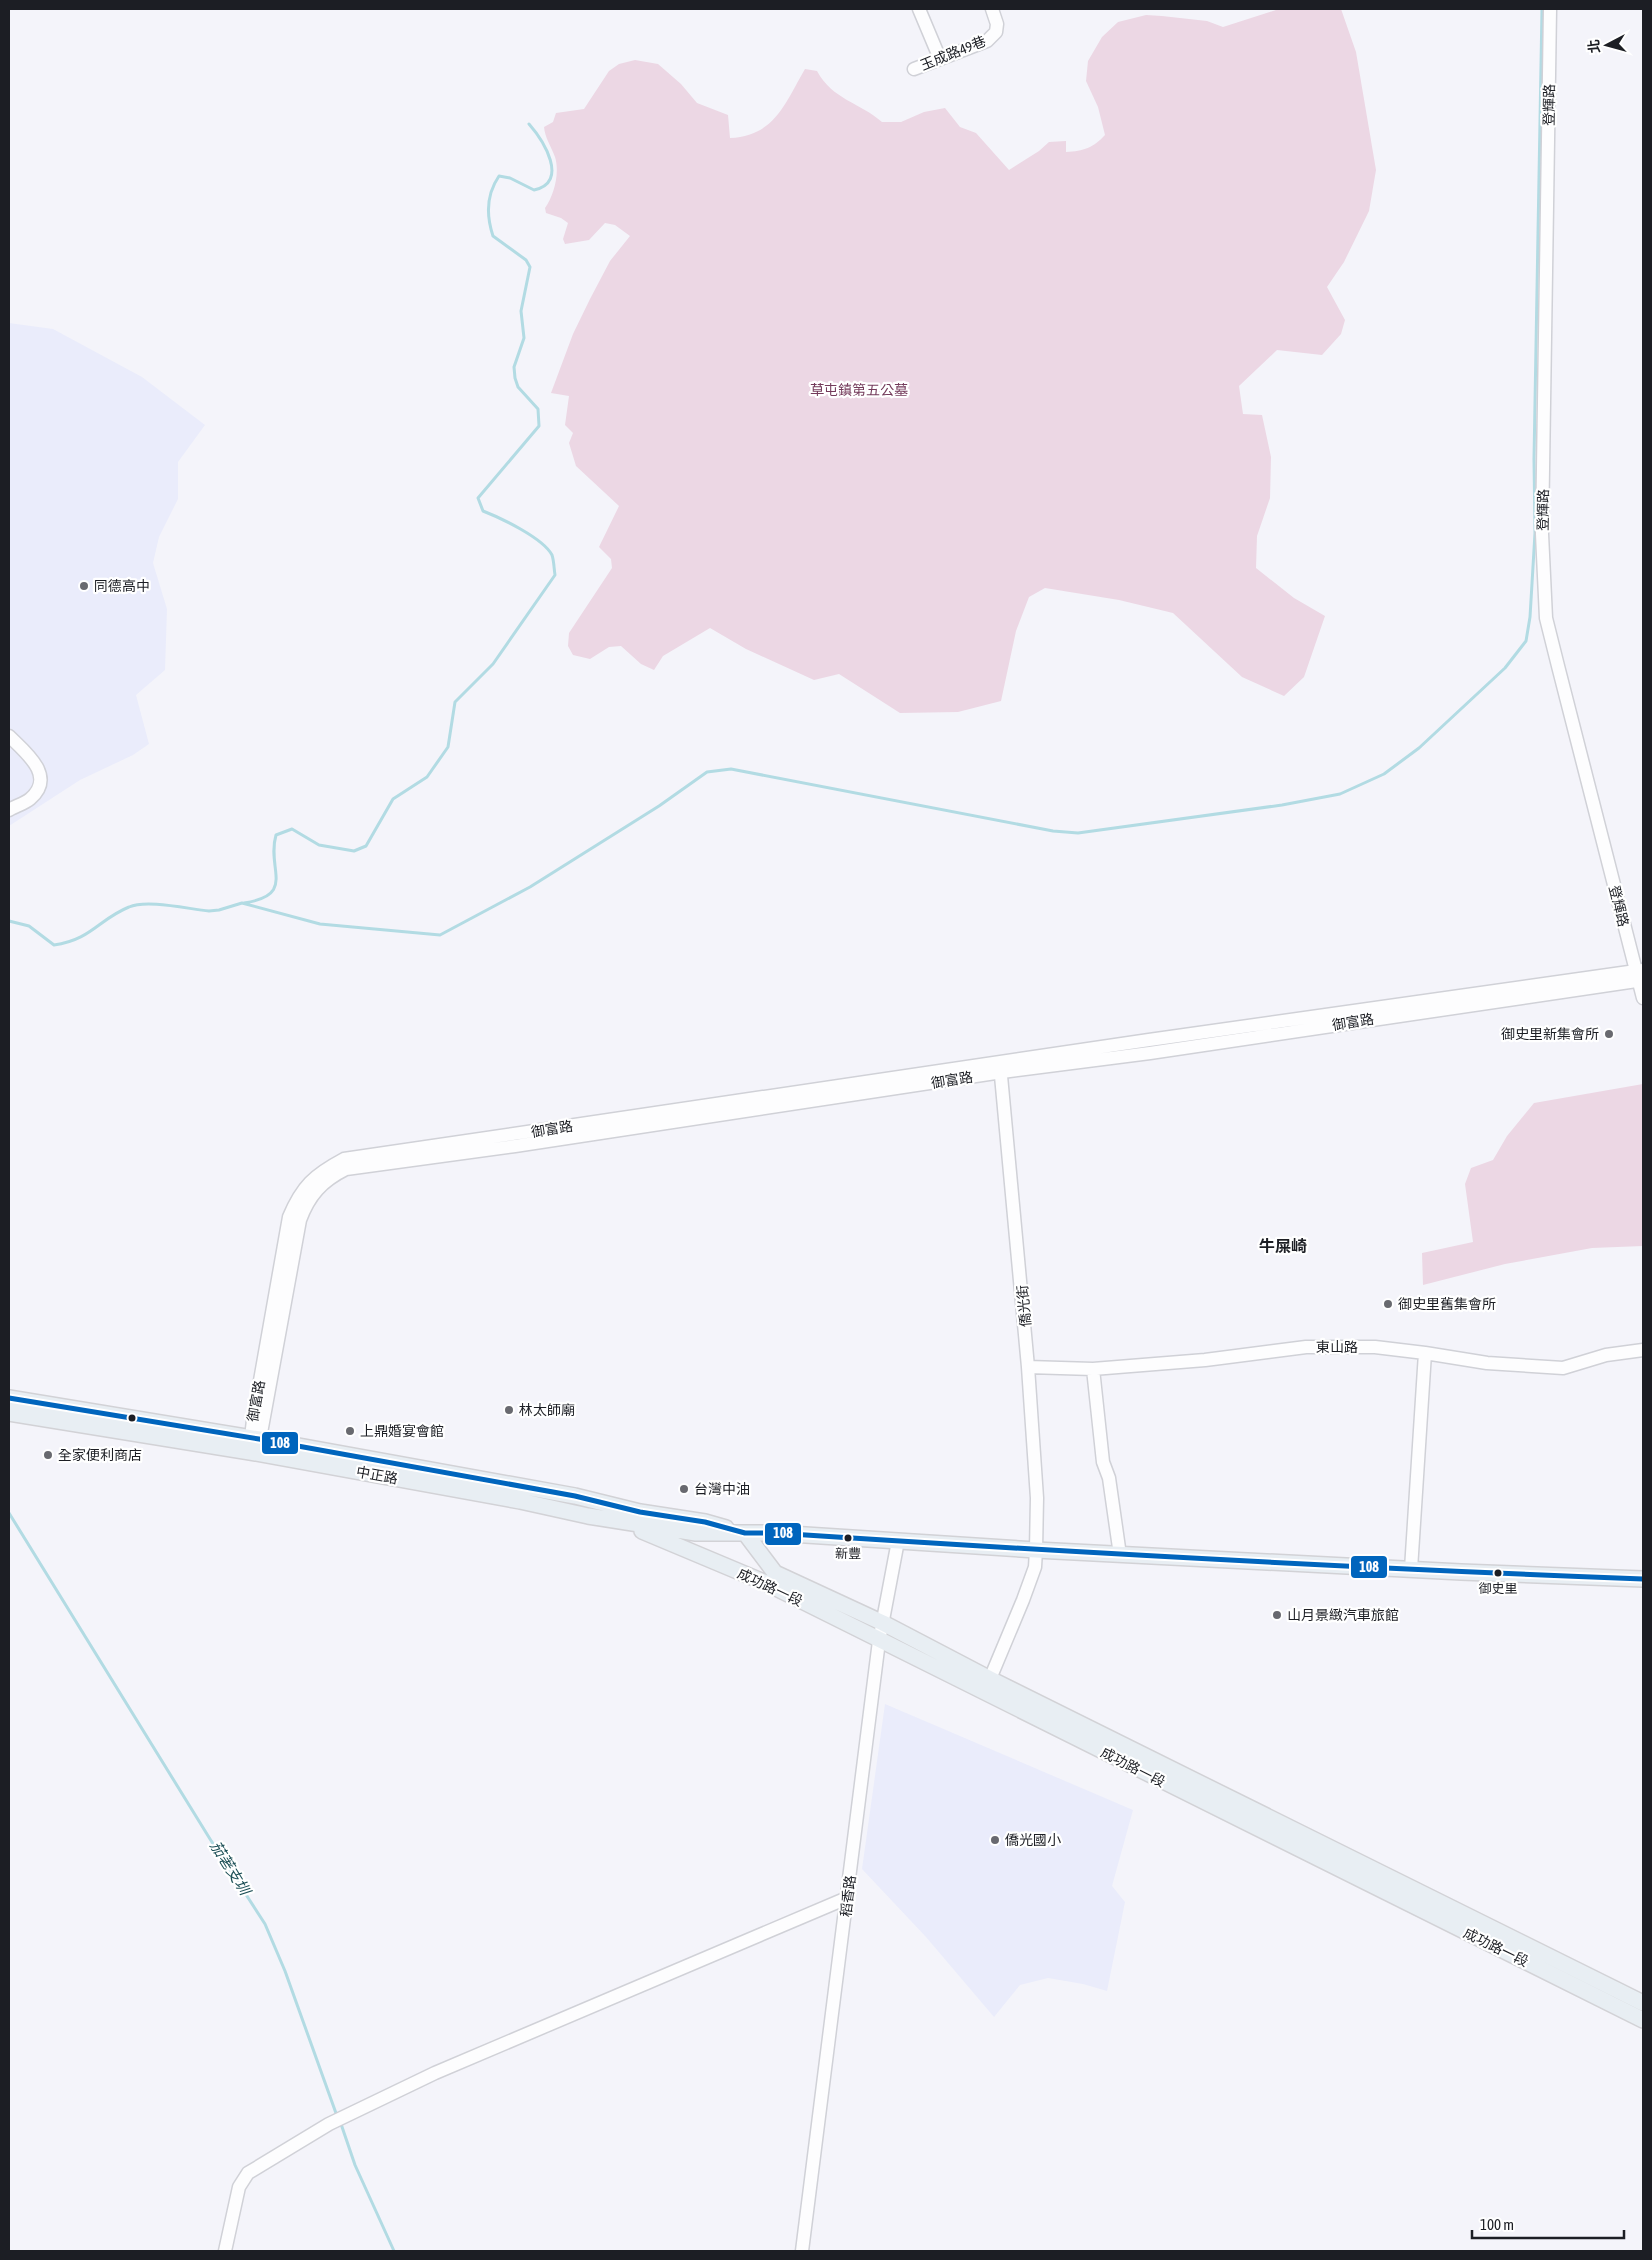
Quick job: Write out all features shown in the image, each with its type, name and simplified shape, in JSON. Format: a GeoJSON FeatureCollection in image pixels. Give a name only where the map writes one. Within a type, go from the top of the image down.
{"type":"FeatureCollection","features":[{"type":"Feature","properties":{"kind":"main road","name":"中正路"},"geometry":{"type":"LineString","coordinates":[[9,1398],[253,1443],[575,1496],[640,1512],[705,1522],[745,1533]]}},
{"type":"Feature","properties":{"kind":"main road","name":"中正路"},"geometry":{"type":"LineString","coordinates":[[9,1413],[253,1443],[619,1522],[696,1533],[775,1533],[1120,1555],[1643,1579]]}},
{"type":"Feature","properties":{"kind":"main road","name":"成功路一段"},"geometry":{"type":"LineString","coordinates":[[619,1522],[766,1583],[880,1641],[987,1686],[1643,2003]]}},
{"type":"Feature","properties":{"kind":"main road","name":"成功路一段"},"geometry":{"type":"LineString","coordinates":[[745,1533],[775,1573],[883,1624],[987,1686],[1643,2020]]}},
{"type":"Feature","properties":{"kind":"street"},"geometry":{"type":"LineString","coordinates":[[919,9],[940,59]]}},
{"type":"Feature","properties":{"kind":"street","name":"玉成路49巷"},"geometry":{"type":"LineString","coordinates":[[914,69],[987,41],[996,32],[997,24],[992,9]]}},
{"type":"Feature","properties":{"kind":"street","name":"登輝路"},"geometry":{"type":"LineString","coordinates":[[1550,9],[1542,534],[1544,599],[1546,618],[1640,975],[1643,998]]}},
{"type":"Feature","properties":{"kind":"street"},"geometry":{"type":"LineString","coordinates":[[9,736],[33,760],[41,775],[38,787],[30,799],[9,810]]}},
{"type":"Feature","properties":{"kind":"street","name":"御富路"},"geometry":{"type":"LineString","coordinates":[[253,1443],[300,1220],[306,1203],[315,1191],[330,1177],[346,1169],[515,1146],[1000,1068],[1150,1053],[1640,975]]}},
{"type":"Feature","properties":{"kind":"street","name":"僑光街"},"geometry":{"type":"LineString","coordinates":[[987,1686],[1024,1600],[1036,1566],[1037,1498],[1028,1367],[1000,1068]]}},
{"type":"Feature","properties":{"kind":"street","name":"東山路"},"geometry":{"type":"LineString","coordinates":[[1028,1367],[1092,1369],[1205,1360],[1306,1347],[1375,1347],[1487,1363],[1563,1368],[1606,1356],[1643,1350]]}},
{"type":"Feature","properties":{"kind":"street"},"geometry":{"type":"LineString","coordinates":[[1411,1569],[1425,1353]]}},
{"type":"Feature","properties":{"kind":"street"},"geometry":{"type":"LineString","coordinates":[[1092,1369],[1103,1462],[1112,1495],[1120,1555]]}},
{"type":"Feature","properties":{"kind":"street","name":"稻香路"},"geometry":{"type":"LineString","coordinates":[[802,2251],[880,1641],[898,1541]]}},
{"type":"Feature","properties":{"kind":"street"},"geometry":{"type":"LineString","coordinates":[[225,2251],[239,2187],[248,2173],[330,2124],[435,2073],[847,1898]]}},
{"type":"Feature","properties":{"kind":"shaded area","name":"同德高中"},"geometry":{"type":"Polygon","coordinates":[[[9,323],[53,329],[142,377],[205,425],[178,462],[178,499],[159,537],[153,563],[167,609],[165,670],[136,695],[149,744],[133,755],[80,780],[9,826],[9,323]]]}},
{"type":"Feature","properties":{"kind":"shaded area","name":"僑光國小"},"geometry":{"type":"Polygon","coordinates":[[[885,1704],[1133,1810],[1112,1886],[1125,1902],[1107,1991],[1083,1984],[1048,1978],[1020,1985],[994,2017],[926,1937],[862,1869],[885,1704]]]}},
{"type":"Feature","properties":{"kind":"green space","name":"草屯鎮第五公墓"},"geometry":{"type":"Polygon","coordinates":[[[1279,9],[1341,9],[1356,52],[1376,170],[1369,211],[1344,262],[1327,287],[1345,320],[1341,334],[1322,355],[1277,350],[1239,386],[1243,414],[1262,415],[1271,457],[1270,498],[1257,536],[1256,568],[1294,598],[1325,616],[1304,677],[1284,696],[1242,677],[1173,613],[1119,600],[1045,588],[1029,597],[1016,631],[1001,701],[958,712],[900,713],[839,674],[814,680],[746,649],[710,628],[663,656],[654,670],[641,664],[621,646],[609,647],[590,659],[573,655],[568,646],[569,633],[612,568],[611,559],[599,547],[619,506],[576,466],[569,443],[573,433],[565,425],[569,396],[551,393],[573,334],[590,299],[610,261],[630,236],[615,225],[605,223],[589,240],[565,244],[563,239],[568,223],[561,218],[546,213],[545,208],[551,197],[557,170],[555,157],[544,127],[553,122],[556,113],[584,109],[609,71],[619,64],[635,60],[658,64],[681,84],[697,103],[728,115],[730,138],[745,136],[758,131],[777,116],[805,69],[817,71],[823,81],[839,95],[882,122],[901,122],[924,112],[945,108],[960,127],[976,133],[1009,170],[1039,151],[1049,142],[1066,141],[1066,152],[1072,152],[1092,146],[1105,135],[1098,107],[1086,81],[1088,61],[1102,37],[1118,22],[1146,15],[1207,21],[1223,27],[1279,9]]]}},
{"type":"Feature","properties":{"kind":"green space"},"geometry":{"type":"Polygon","coordinates":[[[1643,1084],[1643,1246],[1592,1248],[1505,1264],[1423,1285],[1422,1253],[1473,1242],[1465,1184],[1471,1168],[1493,1160],[1507,1136],[1534,1103],[1643,1084]]]}},
{"type":"Feature","properties":{"kind":"waterway"},"geometry":{"type":"LineString","coordinates":[[9,921],[29,926],[54,945],[77,939],[110,917],[137,905],[157,904],[209,911],[242,903],[320,924],[440,935],[530,887],[659,806],[707,772],[731,769],[1053,831],[1078,833],[1282,805],[1340,794],[1384,774],[1419,748],[1505,668],[1526,641],[1530,617],[1535,533],[1534,459],[1542,9]]}},
{"type":"Feature","properties":{"kind":"waterway"},"geometry":{"type":"LineString","coordinates":[[244,903],[270,894],[275,887],[274,847],[276,835],[292,829],[319,845],[354,851],[366,846],[393,799],[427,777],[448,747],[455,702],[493,664],[555,575],[552,555],[547,549],[521,529],[483,511],[478,498],[539,426],[538,409],[518,387],[514,367],[524,338],[521,311],[530,267],[526,260],[493,236],[488,213],[492,190],[499,176],[510,178],[534,190],[545,186],[550,179],[552,170],[550,160],[541,140],[529,124]]}},
{"type":"Feature","properties":{"kind":"waterway","name":"茄荖支圳"},"geometry":{"type":"LineString","coordinates":[[9,1513],[210,1839],[265,1924],[285,1971],[337,2116]]}},
{"type":"Feature","properties":{"kind":"waterway","name":"茄荖支圳"},"geometry":{"type":"LineString","coordinates":[[340,2121],[355,2165],[394,2251]]}},
{"type":"Feature","properties":{"kind":"transit line","name":"108"},"geometry":{"type":"LineString","coordinates":[[9,1398],[259,1439],[575,1496],[640,1512],[705,1522],[745,1533],[775,1533],[1317,1565],[1643,1579]]}},
{"type":"Feature","properties":{"kind":"place","name":"同德高中"},"geometry":{"type":"Point","coordinates":[84,586]}},
{"type":"Feature","properties":{"kind":"place","name":"御史里新集會所"},"geometry":{"type":"Point","coordinates":[1609,1034]}},
{"type":"Feature","properties":{"kind":"place","name":"御史里舊集會所"},"geometry":{"type":"Point","coordinates":[1388,1304]}},
{"type":"Feature","properties":{"kind":"place","name":"林太師廟"},"geometry":{"type":"Point","coordinates":[509,1410]}},
{"type":"Feature","properties":{"kind":"place","name":"上鼎婚宴會館"},"geometry":{"type":"Point","coordinates":[350,1431]}},
{"type":"Feature","properties":{"kind":"place","name":"全家便利商店"},"geometry":{"type":"Point","coordinates":[48,1455]}},
{"type":"Feature","properties":{"kind":"place","name":"台灣中油"},"geometry":{"type":"Point","coordinates":[684,1489]}},
{"type":"Feature","properties":{"kind":"place","name":"新豐"},"geometry":{"type":"Point","coordinates":[848,1538]}},
{"type":"Feature","properties":{"kind":"place","name":"御史里"},"geometry":{"type":"Point","coordinates":[1498,1573]}},
{"type":"Feature","properties":{"kind":"place","name":"山月景緻汽車旅館"},"geometry":{"type":"Point","coordinates":[1277,1615]}},
{"type":"Feature","properties":{"kind":"place","name":"僑光國小"},"geometry":{"type":"Point","coordinates":[995,1840]}},
{"type":"Feature","properties":{"kind":"district","name":"牛屎崎"},"geometry":{"type":"Point","coordinates":[1283,1246]}}]}
